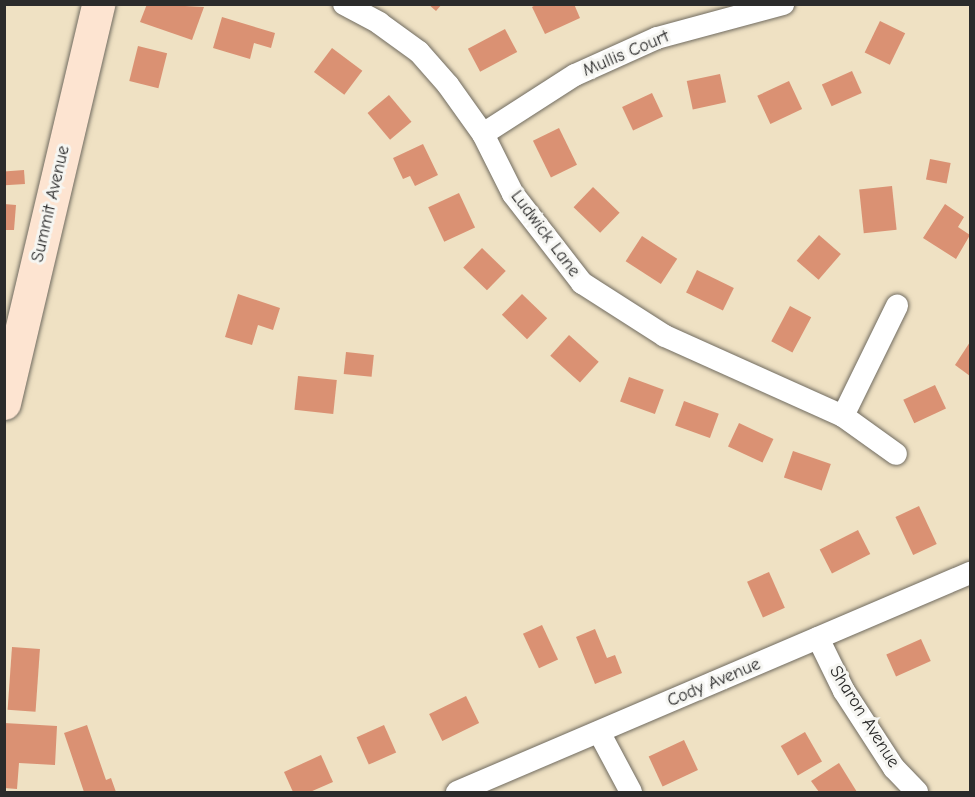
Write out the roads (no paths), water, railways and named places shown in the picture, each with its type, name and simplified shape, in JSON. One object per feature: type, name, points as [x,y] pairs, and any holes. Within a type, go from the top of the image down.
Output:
[{"type":"main road","name":"Summit Avenue","points":[[4,404],[98,4]]},
{"type":"street","name":"Ludwick Lane","points":[[344,4],[379,23],[419,52],[448,85],[483,134],[513,194],[582,283],[665,336],[843,416],[896,454]]},
{"type":"street","name":"Mullis Court","points":[[483,134],[575,75],[657,38],[783,4]]},
{"type":"street","points":[[843,416],[897,306]]},
{"type":"street","name":"Cody Avenue","points":[[457,792],[494,785],[599,732],[970,573]]},
{"type":"street","name":"Sharon Avenue","points":[[818,638],[844,691],[894,768],[917,792]]},
{"type":"street","points":[[599,732],[631,792]]}]
